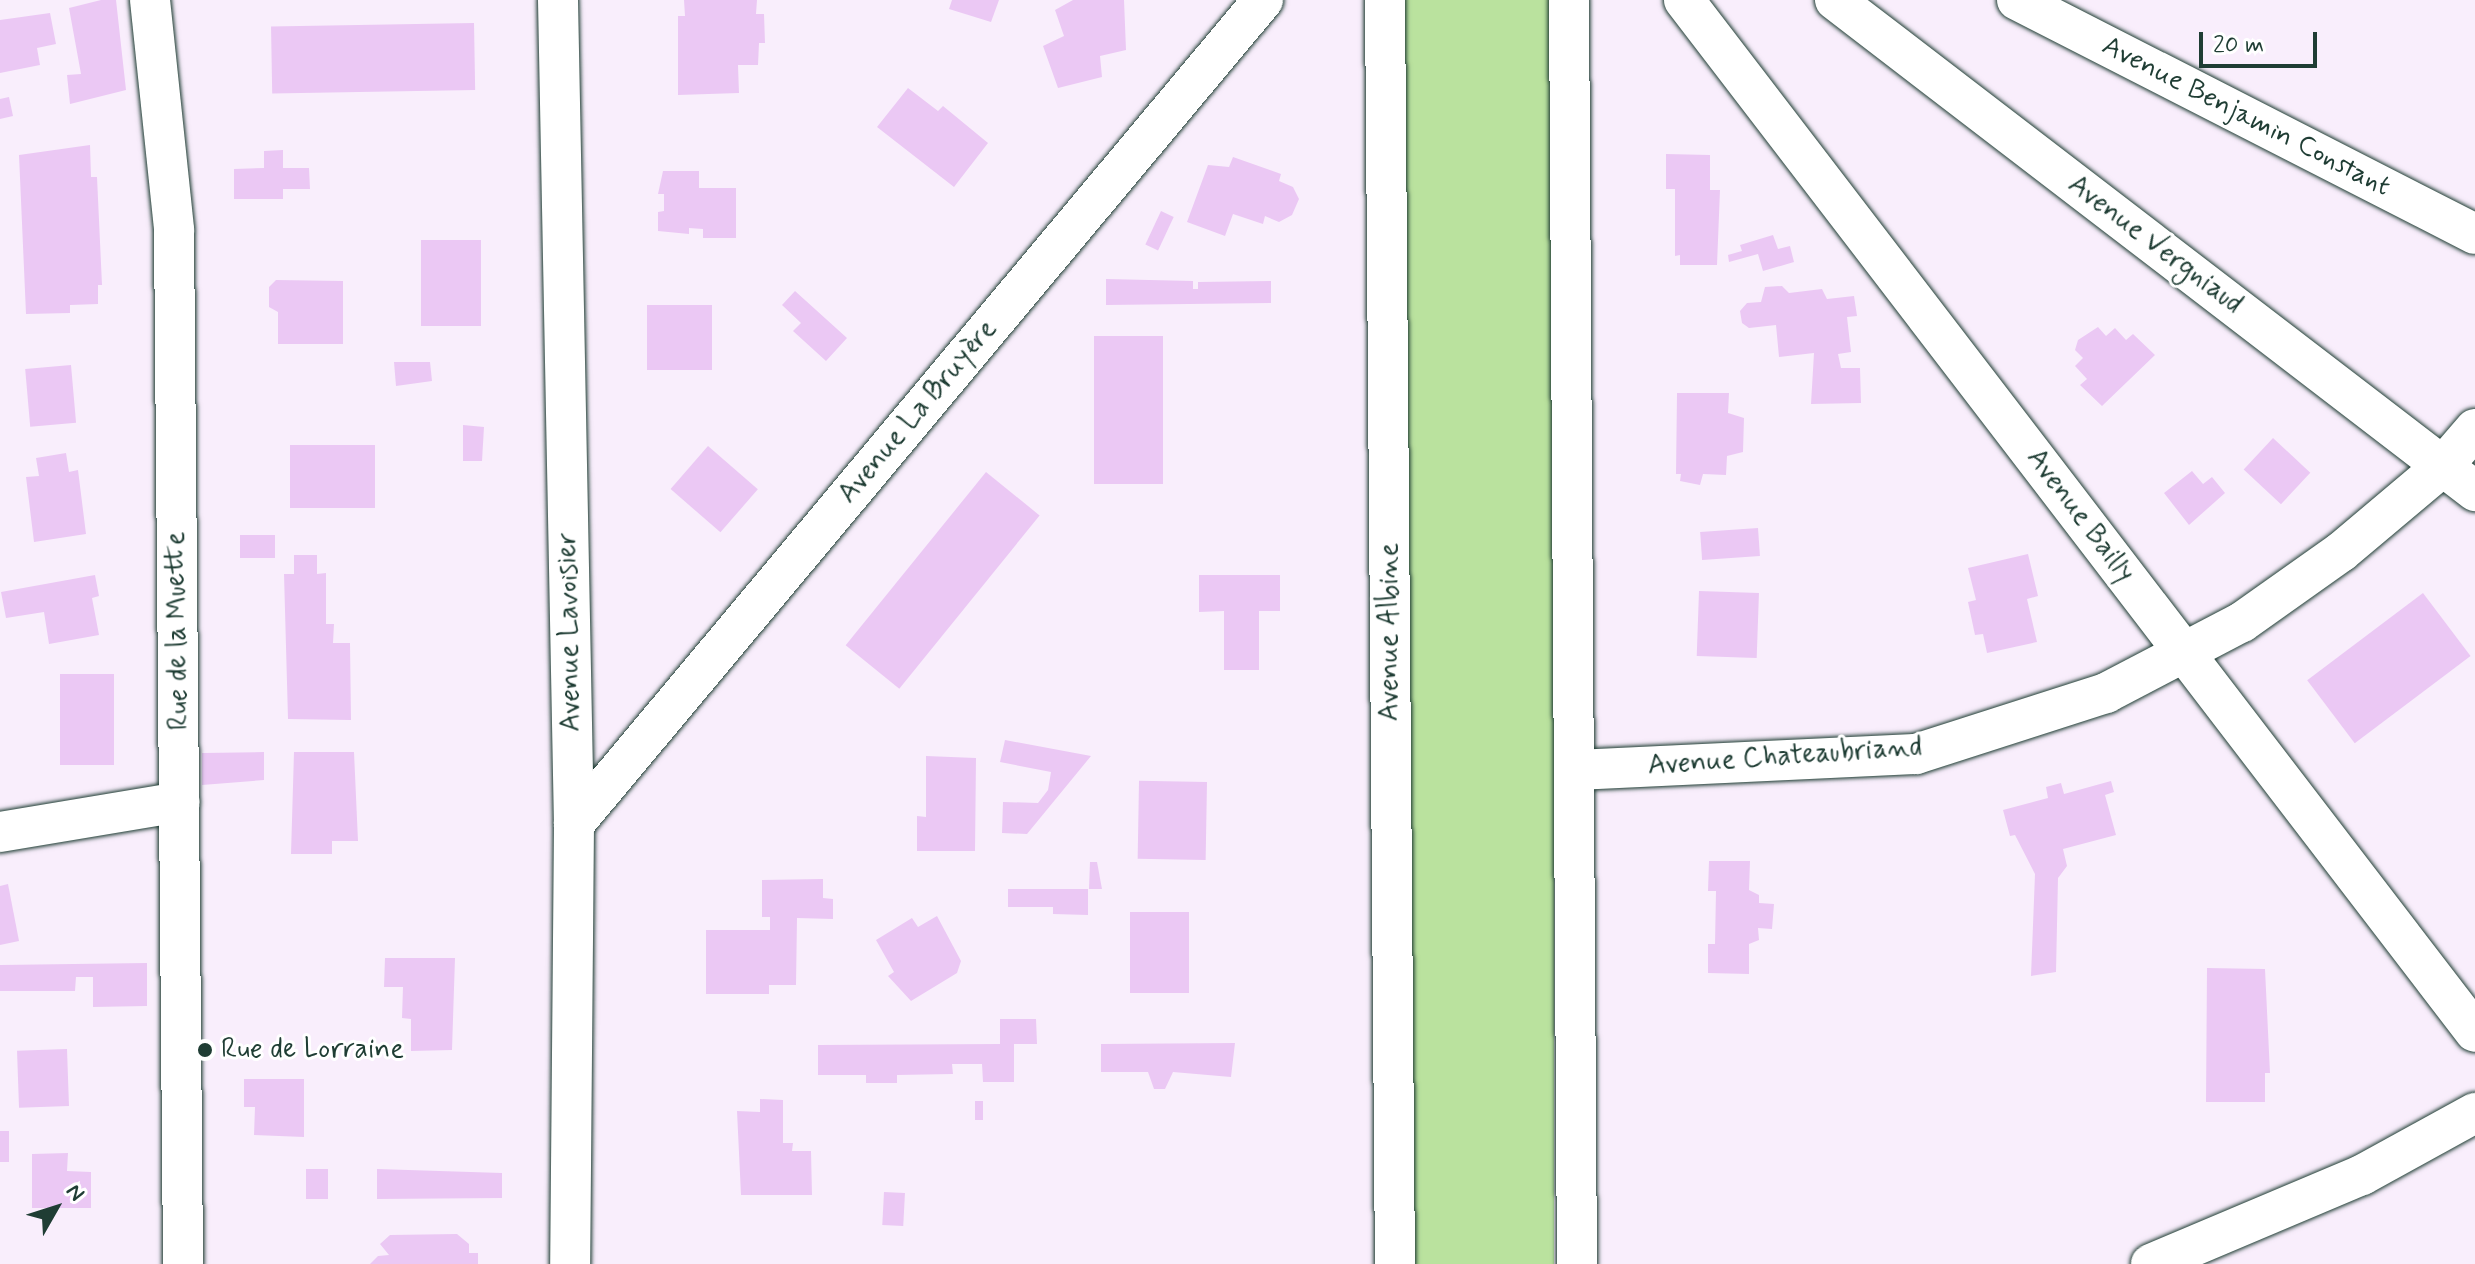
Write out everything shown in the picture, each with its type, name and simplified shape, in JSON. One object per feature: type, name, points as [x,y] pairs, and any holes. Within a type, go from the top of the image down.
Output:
[{"type":"street","name":"Rue de la Muette","points":[[150,0],[174,230],[183,1264]]},
{"type":"street","name":"Avenue Lavoisier","points":[[558,0],[574,824],[570,1264]]},
{"type":"street","name":"Avenue La Bruyère","points":[[574,824],[1263,0]]},
{"type":"street","name":"Avenue Albine","points":[[1385,0],[1395,1264]]},
{"type":"street","points":[[1569,0],[1577,1264]]},
{"type":"street","name":"Avenue Bailly","points":[[1684,0],[2475,1032]]},
{"type":"street","name":"Avenue Vergniaud","points":[[1835,0],[2475,491]]},
{"type":"street","name":"Avenue Benjamin Constant","points":[[2017,0],[2475,234]]},
{"type":"street","name":"Avenue Chateaubriand","points":[[1575,770],[1916,754],[2106,693],[2186,655],[2341,552],[2443,466],[2475,429]]},
{"type":"street","points":[[0,832],[180,802]]},
{"type":"street","points":[[2151,1264],[2362,1175],[2475,1113]]},
{"type":"green space","points":[[1400,0],[1554,0],[1554,1264],[1400,1264]]},
{"type":"building","points":[[101,0],[116,0],[126,90],[70,104],[67,75],[81,74],[69,8]]},
{"type":"building","points":[[684,0],[757,0],[756,14],[764,14],[765,43],[759,43],[758,65],[738,65],[739,93],[678,95],[678,16],[685,16]]},
{"type":"building","points":[[952,0],[999,0],[991,22],[949,9]]},
{"type":"building","points":[[1073,0],[1124,0],[1126,50],[1100,56],[1102,77],[1058,88],[1043,46],[1064,36],[1055,10]]},
{"type":"building","points":[[50,13],[56,44],[37,48],[40,65],[0,73],[0,20]]},
{"type":"building","points":[[474,23],[475,90],[272,94],[271,27]]},
{"type":"building","points":[[908,88],[938,111],[943,106],[988,143],[954,187],[877,127]]},
{"type":"building","points":[[9,97],[13,116],[0,119],[0,99]]},
{"type":"building","points":[[90,145],[91,177],[97,177],[102,285],[98,285],[98,304],[70,305],[70,313],[26,314],[19,155]]},
{"type":"building","points":[[283,150],[283,168],[309,168],[310,189],[283,189],[283,199],[234,199],[234,169],[264,168],[264,151]]},
{"type":"building","points":[[1666,154],[1710,155],[1710,190],[1720,190],[1717,265],[1680,265],[1680,255],[1675,256],[1675,189],[1666,189]]},
{"type":"building","points":[[1233,157],[1281,174],[1279,181],[1293,187],[1299,199],[1292,215],[1279,222],[1265,216],[1263,224],[1233,214],[1225,236],[1187,222],[1208,165],[1229,167]]},
{"type":"building","points":[[663,171],[699,171],[699,188],[736,188],[736,238],[703,238],[703,229],[689,228],[689,234],[658,231],[658,212],[664,211],[664,194],[658,194]]},
{"type":"building","points":[[1161,211],[1174,217],[1158,250],[1145,245]]},
{"type":"building","points":[[1773,235],[1778,249],[1790,246],[1794,262],[1763,271],[1758,254],[1729,262],[1728,255],[1742,251],[1740,245]]},
{"type":"building","points":[[421,240],[481,240],[481,326],[421,326]]},
{"type":"building","points":[[1106,279],[1193,281],[1193,289],[1198,289],[1198,282],[1271,281],[1271,303],[1106,305]]},
{"type":"building","points":[[276,280],[343,281],[343,344],[278,344],[278,312],[269,307],[269,287]]},
{"type":"building","points":[[1782,286],[1789,293],[1822,289],[1827,299],[1854,296],[1857,316],[1847,317],[1851,352],[1838,354],[1841,368],[1860,368],[1861,403],[1811,404],[1814,353],[1779,357],[1776,325],[1749,328],[1742,323],[1740,311],[1747,303],[1761,302],[1765,287]]},
{"type":"building","points":[[795,291],[847,338],[826,361],[793,331],[801,323],[782,305]]},
{"type":"building","points":[[647,305],[712,305],[712,370],[647,370]]},
{"type":"building","points":[[2098,327],[2106,336],[2115,328],[2126,340],[2133,334],[2155,355],[2102,406],[2080,385],[2087,379],[2075,366],[2083,358],[2075,350],[2078,340]]},
{"type":"building","points":[[1094,336],[1163,336],[1163,484],[1094,484]]},
{"type":"building","points":[[394,362],[430,362],[432,381],[396,386]]},
{"type":"building","points":[[71,365],[76,423],[30,427],[25,369]]},
{"type":"building","points":[[1677,393],[1729,393],[1728,413],[1744,418],[1743,452],[1727,456],[1726,475],[1703,474],[1700,485],[1680,481],[1681,474],[1676,474]]},
{"type":"building","points":[[463,425],[484,427],[482,461],[463,461]]},
{"type":"building","points":[[2273,438],[2310,473],[2281,504],[2244,469]]},
{"type":"building","points":[[290,445],[375,445],[375,508],[290,508]]},
{"type":"building","points":[[708,446],[758,489],[720,532],[671,489]]},
{"type":"building","points":[[66,453],[69,472],[78,470],[86,534],[34,542],[26,477],[39,476],[36,458]]},
{"type":"building","points":[[2192,471],[2203,484],[2212,477],[2225,493],[2189,525],[2164,493]]},
{"type":"building","points":[[986,472],[1040,515],[899,689],[846,645]]},
{"type":"building","points":[[1758,528],[1760,556],[1702,560],[1700,532]]},
{"type":"building","points":[[240,535],[275,535],[275,558],[240,558]]},
{"type":"building","points":[[2028,554],[2038,596],[2027,599],[2037,642],[1987,653],[1983,634],[1975,635],[1968,602],[1976,600],[1968,568]]},
{"type":"building","points":[[294,555],[317,555],[317,574],[326,573],[326,624],[334,624],[333,643],[350,643],[351,720],[288,719],[284,574],[294,574]]},
{"type":"building","points":[[95,575],[99,596],[92,598],[99,635],[49,644],[44,612],[6,618],[1,592]]},
{"type":"building","points":[[1199,575],[1280,575],[1280,611],[1259,611],[1259,670],[1224,670],[1224,611],[1199,612]]},
{"type":"building","points":[[1699,591],[1759,593],[1757,658],[1697,656]]},
{"type":"building","points":[[2423,593],[2471,656],[2355,743],[2307,680]]},
{"type":"building","points":[[60,674],[114,674],[114,765],[60,765]]},
{"type":"building","points":[[1005,740],[1091,756],[1027,834],[1002,833],[1003,802],[1038,803],[1048,790],[1051,772],[1000,762]]},
{"type":"building","points":[[264,752],[264,780],[202,785],[202,753]]},
{"type":"building","points":[[294,752],[354,752],[358,841],[332,841],[332,854],[291,854]]},
{"type":"building","points":[[926,756],[976,758],[975,851],[917,851],[917,816],[926,817]]},
{"type":"building","points":[[1139,781],[1207,782],[1206,860],[1138,859]]},
{"type":"building","points":[[2111,781],[2114,792],[2105,795],[2116,835],[2063,849],[2067,866],[2058,878],[2056,972],[2031,976],[2035,874],[2015,835],[2010,836],[2003,810],[2048,798],[2046,787],[2061,783],[2064,794]]},
{"type":"building","points":[[1709,861],[1750,861],[1749,890],[1759,895],[1759,903],[1774,904],[1772,929],[1758,928],[1759,940],[1749,944],[1749,974],[1708,973],[1708,944],[1715,944],[1716,891],[1708,891]]},
{"type":"building","points":[[1090,862],[1097,862],[1102,889],[1089,889]]},
{"type":"building","points":[[823,879],[823,898],[833,899],[833,919],[797,918],[796,985],[769,985],[769,994],[706,994],[706,930],[770,930],[770,917],[762,917],[762,880]]},
{"type":"building","points":[[8,884],[19,941],[0,945],[0,886]]},
{"type":"building","points":[[1008,889],[1088,889],[1088,915],[1053,914],[1053,907],[1008,907]]},
{"type":"building","points":[[1130,912],[1189,912],[1189,993],[1130,993]]},
{"type":"building","points":[[937,916],[961,961],[957,973],[911,1001],[888,976],[894,972],[876,940],[912,918],[918,927]]},
{"type":"building","points":[[385,958],[455,958],[452,1050],[411,1051],[411,1019],[402,1018],[403,987],[384,987]]},
{"type":"building","points":[[147,963],[147,1006],[93,1007],[93,977],[76,977],[75,991],[0,991],[0,965]]},
{"type":"building","points":[[2207,968],[2265,969],[2270,1073],[2265,1073],[2265,1102],[2206,1102]]},
{"type":"building","points":[[1000,1019],[1036,1019],[1037,1044],[1014,1044],[1014,1082],[983,1082],[982,1064],[952,1064],[953,1074],[897,1075],[897,1083],[866,1083],[866,1075],[818,1075],[818,1045],[1000,1044]]},
{"type":"building","points":[[1235,1043],[1231,1077],[1173,1072],[1165,1089],[1154,1089],[1148,1072],[1101,1072],[1101,1044]]},
{"type":"building","points":[[67,1049],[69,1106],[19,1108],[17,1051]]},
{"type":"building","points":[[244,1079],[304,1079],[304,1137],[254,1135],[255,1107],[244,1107]]},
{"type":"building","points":[[760,1099],[783,1100],[783,1143],[793,1143],[792,1151],[811,1151],[812,1195],[741,1195],[737,1111],[760,1112]]},
{"type":"building","points":[[975,1101],[983,1101],[983,1120],[975,1120]]},
{"type":"building","points":[[0,1131],[9,1131],[9,1162],[0,1162]]},
{"type":"building","points":[[68,1153],[67,1171],[91,1172],[91,1208],[32,1208],[32,1154]]},
{"type":"building","points":[[306,1169],[328,1169],[328,1199],[306,1199]]},
{"type":"building","points":[[377,1169],[502,1173],[502,1198],[377,1199]]},
{"type":"building","points":[[884,1192],[905,1193],[903,1226],[882,1225]]},
{"type":"building","points":[[457,1234],[469,1244],[469,1253],[478,1253],[478,1264],[370,1264],[378,1256],[389,1255],[380,1244],[390,1235]]},
{"type":"place","name":"Rue de Lorraine","points":[[205,1050]]}]
